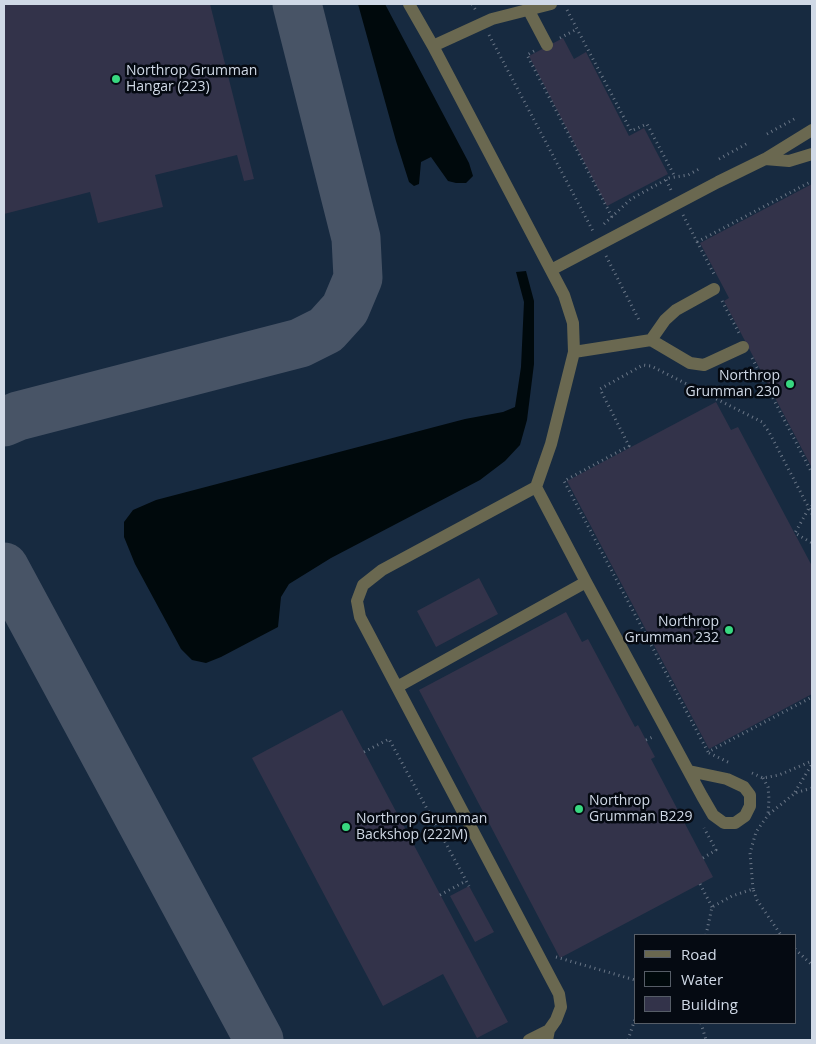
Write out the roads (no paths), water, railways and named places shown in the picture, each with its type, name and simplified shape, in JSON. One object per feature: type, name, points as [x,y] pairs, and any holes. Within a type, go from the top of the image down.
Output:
[{"type":"lane","points":[[409,4],[564,295],[572,323],[574,352],[551,444],[536,487],[382,570],[363,585],[358,601],[360,617],[559,994],[561,1007],[548,1035],[529,1040]]},
{"type":"lane","points":[[433,46],[492,18],[551,4]]},
{"type":"lane","points":[[528,9],[547,45]]},
{"type":"lane","points":[[551,270],[765,159],[812,130]]},
{"type":"lane","points":[[765,159],[789,161],[812,154]]},
{"type":"lane","points":[[651,340],[665,320],[676,310],[714,289]]},
{"type":"lane","points":[[574,352],[651,340],[690,363],[704,365],[743,347]]},
{"type":"lane","points":[[536,487],[586,582],[688,771],[713,815],[724,823],[735,823],[745,816],[750,806],[750,795],[744,787],[727,779],[688,771]]},
{"type":"lane","points":[[397,687],[586,582]]},
{"type":"water","points":[[358,4],[385,4],[469,163],[473,176],[466,183],[448,181],[431,157],[421,162],[419,184],[414,186],[409,182]]},
{"type":"water","points":[[526,271],[534,301],[534,364],[527,420],[520,445],[505,461],[480,480],[331,558],[289,584],[281,597],[278,627],[206,663],[192,660],[181,649],[135,564],[124,537],[124,522],[133,510],[156,500],[465,419],[503,412],[515,407],[521,367],[524,302],[516,272]]},
{"type":"place","name":"Northrop Grumman Hangar (223)","points":[[116,79]]},
{"type":"place","name":"Northrop Grumman 230","points":[[790,384]]},
{"type":"place","name":"Northrop Grumman 232","points":[[729,630]]},
{"type":"place","name":"Northrop Grumman B229","points":[[579,809]]},
{"type":"place","name":"Northrop Grumman Backshop (222M)","points":[[346,827]]}]
